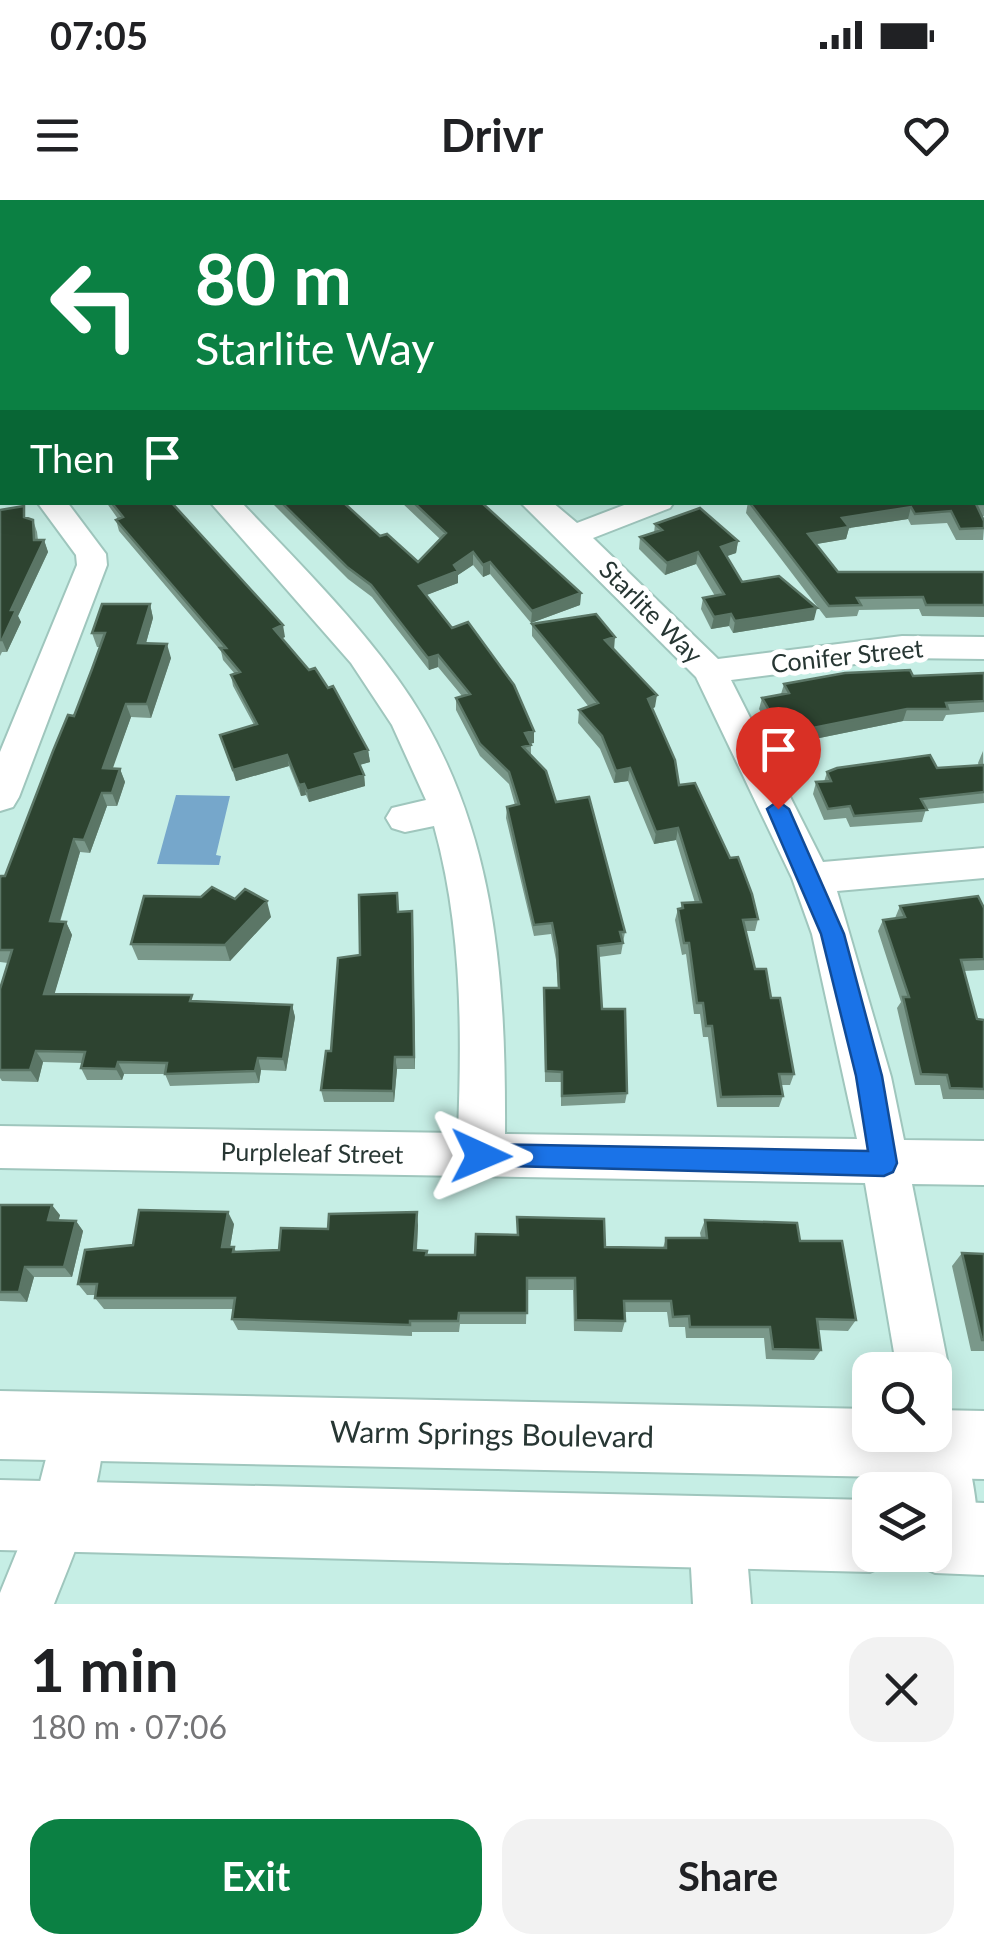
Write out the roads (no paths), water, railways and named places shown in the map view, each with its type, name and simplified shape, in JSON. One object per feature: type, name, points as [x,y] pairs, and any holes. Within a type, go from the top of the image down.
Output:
[{"type":"main road","name":"Warm Springs Boulevard","points":[[0,1425],[852,1439]]},
{"type":"main road","points":[[29,1516],[852,1536]]},
{"type":"street","points":[[0,797],[92,565],[91,554],[53,505]]},
{"type":"street","points":[[227,505],[312,594],[380,680],[428,758],[448,809],[467,882],[480,980],[481,1156]]},
{"type":"street","name":"Starlite Way","points":[[538,505],[710,671],[812,878],[850,996],[920,1352]]},
{"type":"street","points":[[573,535],[652,505]]},
{"type":"street","name":"Conifer Street","points":[[710,671],[902,648],[984,648]]},
{"type":"street","points":[[405,818],[448,809]]},
{"type":"street","points":[[812,878],[984,863]]},
{"type":"street","name":"Purpleleaf Street","points":[[0,1148],[984,1163]]},
{"type":"street","points":[[25,1604],[29,1516],[78,1427]]},
{"type":"street","points":[[952,1441],[958,1538]]},
{"type":"street","points":[[29,1516],[58,1604]]},
{"type":"street","points":[[717,1532],[722,1604]]},
{"type":"water","points":[[176,795],[230,796],[216,855],[221,856],[219,865],[157,864]]}]
